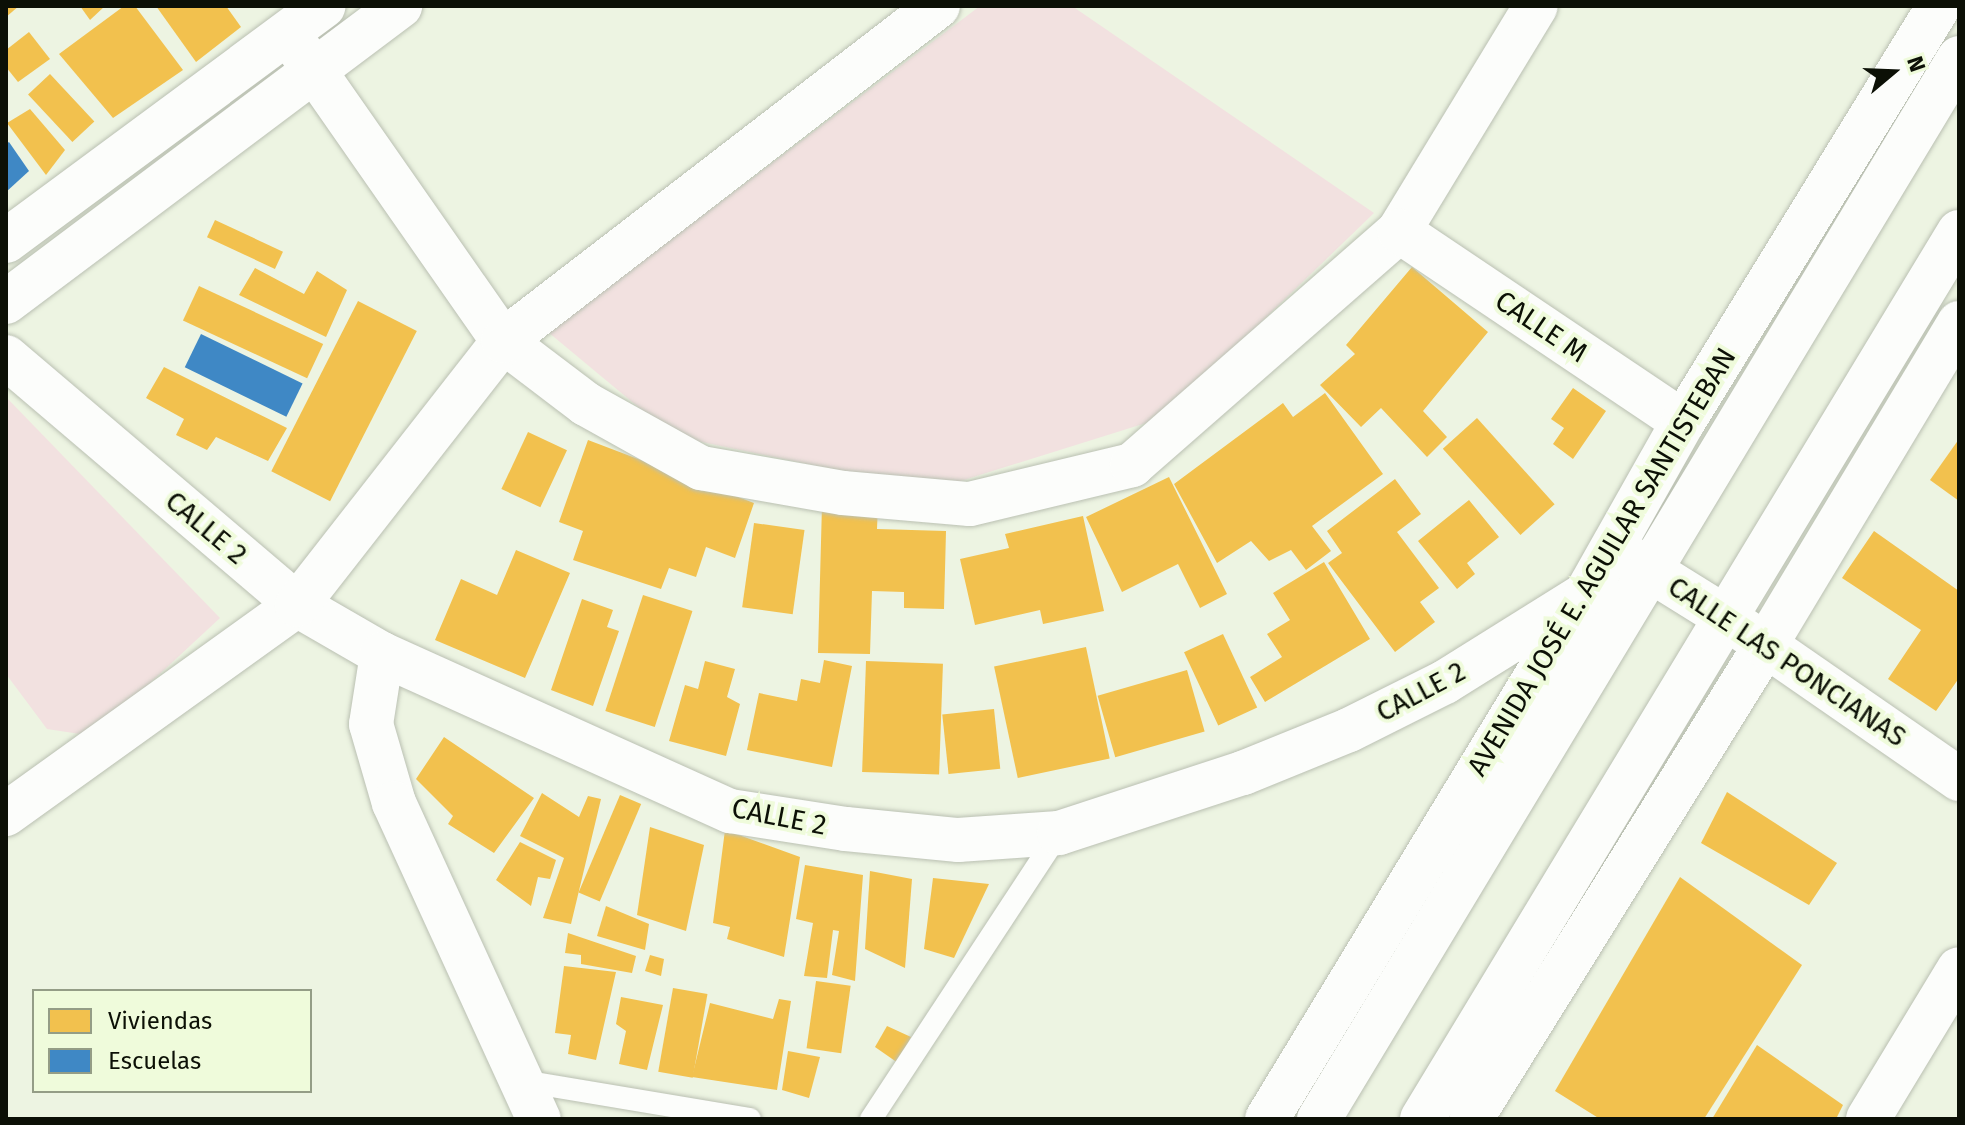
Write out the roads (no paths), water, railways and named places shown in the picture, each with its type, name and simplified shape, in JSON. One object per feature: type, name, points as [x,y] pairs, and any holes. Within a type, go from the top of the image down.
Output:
[{"type":"street","points":[[6,241],[324,6]]},
{"type":"street","points":[[6,302],[400,6]]},
{"type":"street","points":[[6,814],[297,605],[503,341],[938,6]]},
{"type":"street","points":[[288,33],[503,341],[586,404],[701,468],[843,493],[970,504],[1132,465],[1399,231],[1536,6]]},
{"type":"street","name":"AVENIDA JOSÉ E. AGUILAR SANTISTEBAN","points":[[1267,1119],[1586,594],[1630,558],[1683,422],[1939,6]]},
{"type":"street","name":"AVENIDA JOSÉ E. AGUILAR SANTISTEBAN","points":[[1319,1119],[1630,558],[1959,58]]},
{"type":"street","name":"CALLE M","points":[[1399,231],[1683,422]]},
{"type":"street","points":[[1422,1119],[1959,232]]},
{"type":"street","points":[[1471,1119],[1953,349]]},
{"type":"street","name":"CALLE 2","points":[[6,357],[297,605],[382,654],[730,811],[846,829],[958,840],[1059,833],[1243,773],[1349,730],[1445,682],[1586,594]]},
{"type":"street","name":"CALLE LAS PONCIANAS","points":[[1630,558],[1725,617],[1959,779]]},
{"type":"street","points":[[382,654],[371,724],[394,803],[530,1100]]},
{"type":"street","points":[[1868,1119],[1959,969]]},
{"type":"lane","points":[[871,1119],[1059,833]]},
{"type":"lane","points":[[530,1100],[750,1119]]}]
